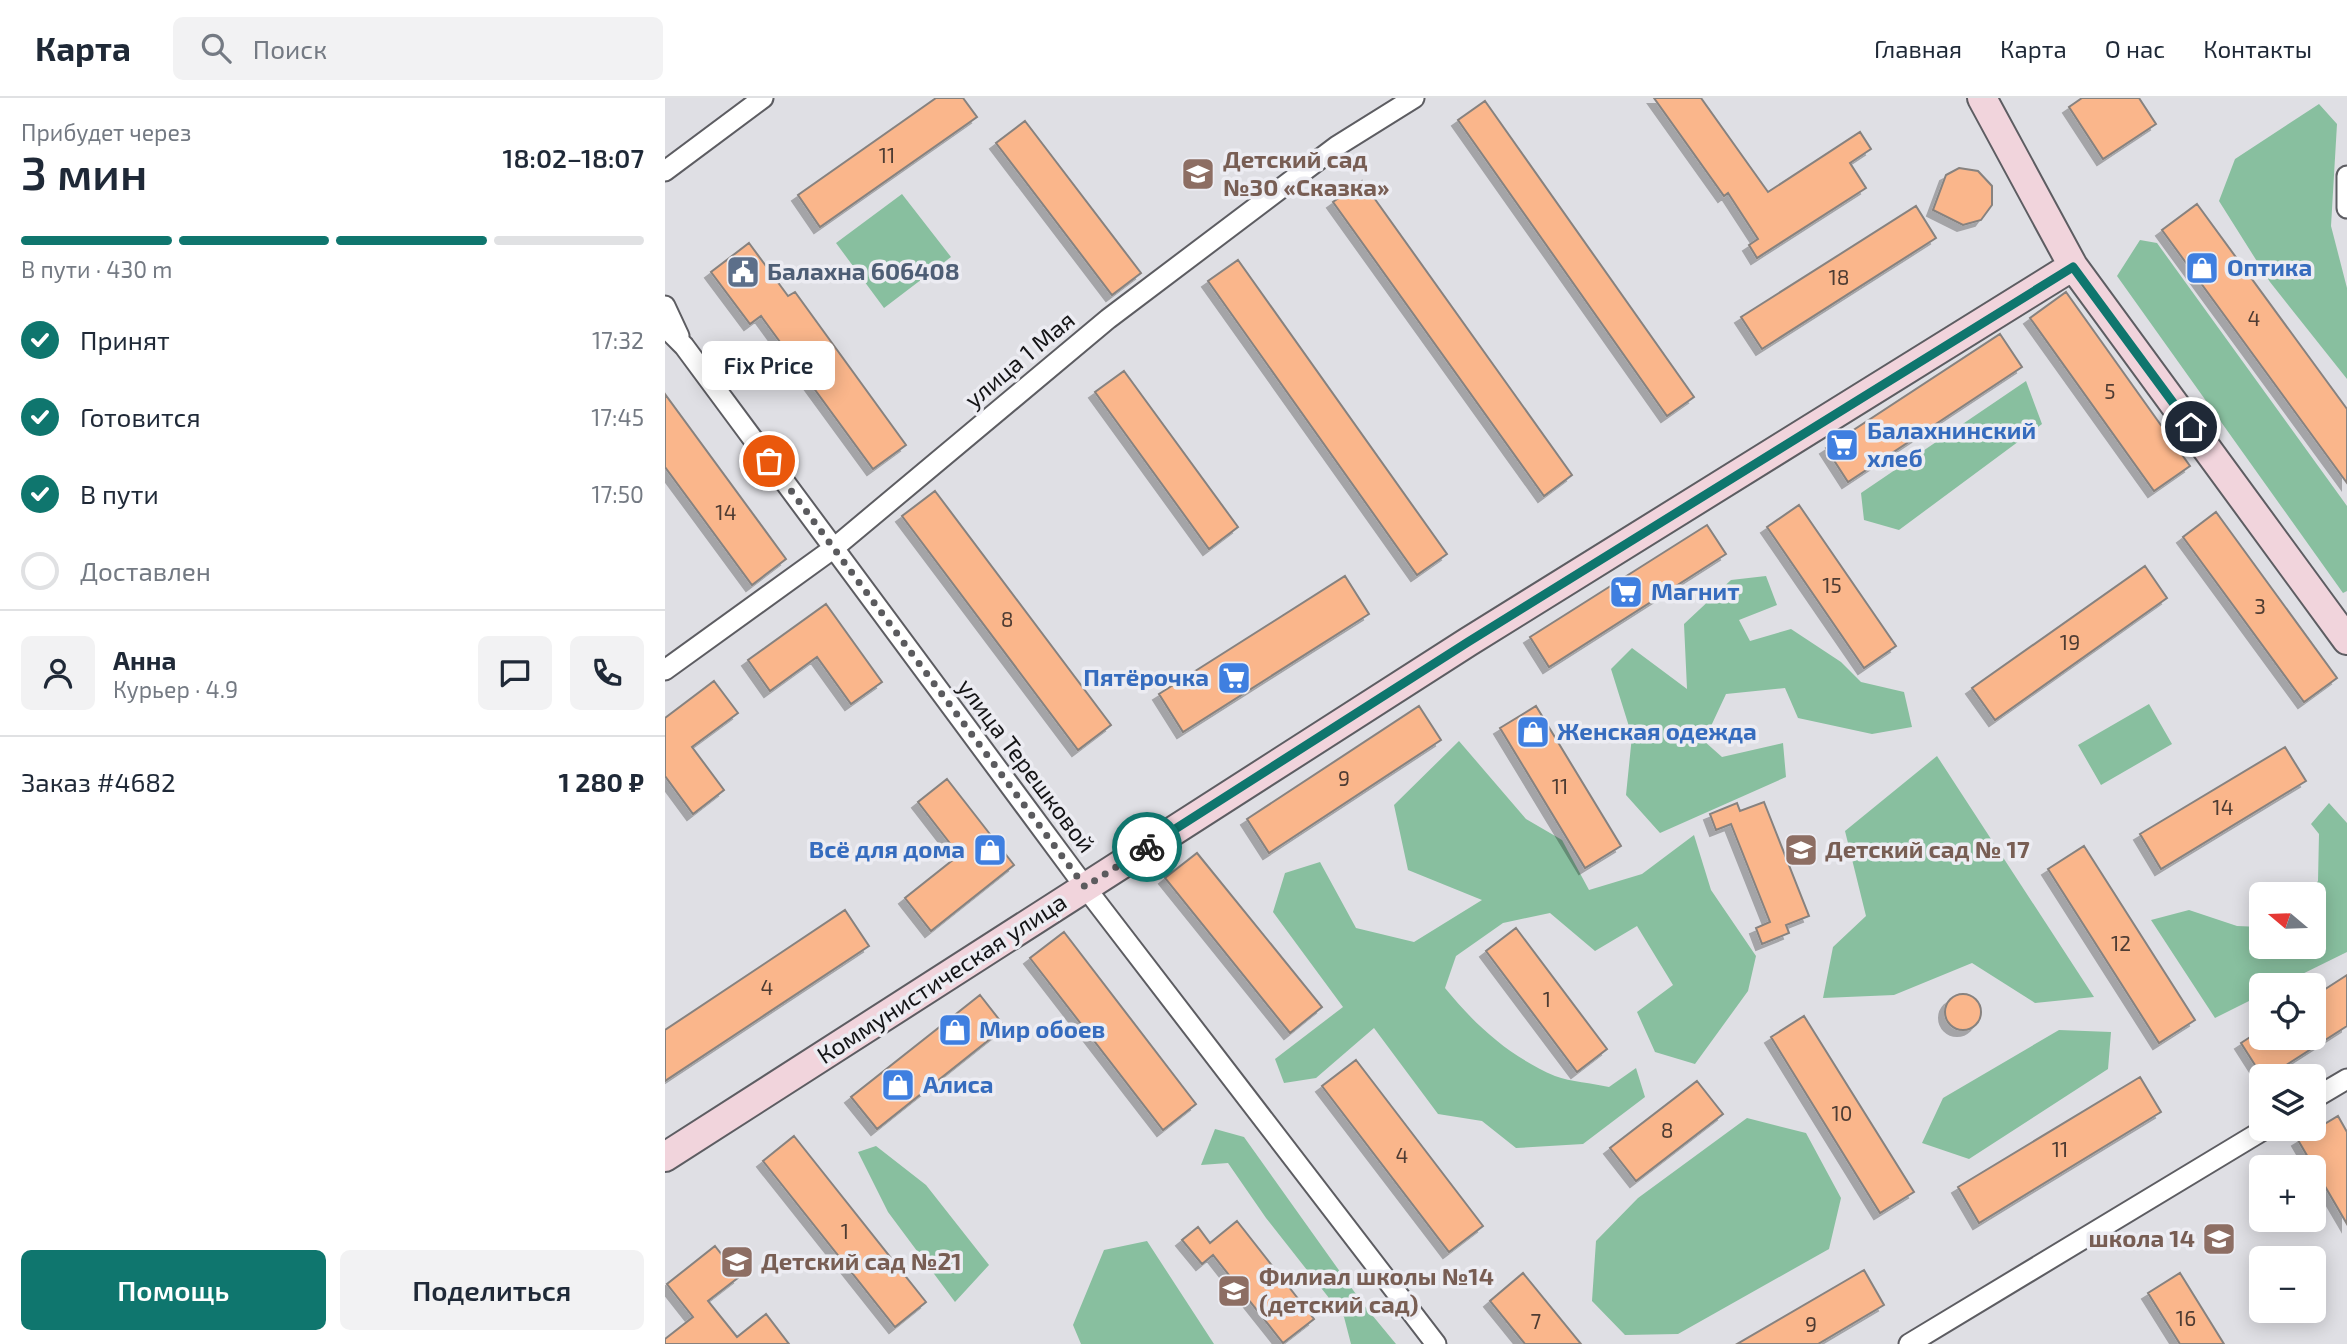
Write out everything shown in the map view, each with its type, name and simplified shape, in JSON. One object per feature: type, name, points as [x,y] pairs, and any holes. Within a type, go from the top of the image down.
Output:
[{"type":"street","points":[[665,171],[763,98]]},
{"type":"street","name":"улица 1 Мая","points":[[665,670],[834,548],[1108,319],[1337,146],[1414,98]]},
{"type":"street","points":[[1982,98],[2073,267],[2347,640]]},
{"type":"street","points":[[2347,176],[2347,208]]},
{"type":"street","name":"Коммунистическая улица","points":[[665,1157],[1456,650],[2073,267]]},
{"type":"street","name":"улица Терешковой","points":[[665,306],[684,346]]},
{"type":"street","name":"улица Терешковой","points":[[665,327],[684,346],[1085,887],[1436,1344]]},
{"type":"street","points":[[2326,1091],[2347,1079]]},
{"type":"street","points":[[1909,1344],[2249,1139]]},
{"type":"green space","points":[[2319,104],[2337,124],[2331,226],[2347,288],[2347,379],[2270,282],[2219,201],[2235,159]]},
{"type":"green space","points":[[902,194],[951,257],[884,308],[836,243]]},
{"type":"green space","points":[[2140,240],[2157,243],[2347,506],[2347,591],[2343,593],[2117,276]]},
{"type":"green space","points":[[2026,381],[2042,424],[1899,530],[1864,520],[1861,493]]},
{"type":"green space","points":[[1766,576],[1777,605],[1739,620],[1750,641],[1791,629],[1841,662],[1861,682],[1904,692],[1912,727],[1872,734],[1798,718],[1785,688],[1726,694],[1704,741],[1722,757],[1783,743],[1786,777],[1660,833],[1626,795],[1632,736],[1611,669],[1632,648],[1687,689],[1684,624],[1731,580]]},
{"type":"green space","points":[[2149,704],[2172,744],[2101,785],[2078,745]]},
{"type":"green space","points":[[1459,741],[1526,819],[1562,840],[1589,890],[1642,874],[1694,835],[1711,890],[1756,956],[1748,991],[1695,1064],[1655,1052],[1637,1012],[1673,985],[1637,926],[1595,951],[1550,913],[1503,923],[1456,956],[1445,988],[1494,1039],[1523,1059],[1561,1078],[1609,1087],[1636,1068],[1645,1097],[1583,1144],[1516,1148],[1482,1121],[1438,1114],[1374,1028],[1316,1078],[1284,1083],[1275,1059],[1343,1007],[1273,912],[1285,873],[1320,862],[1356,928],[1414,942],[1482,900],[1408,870],[1394,805]]},
{"type":"green space","points":[[1937,756],[2094,997],[2035,1003],[1972,963],[1894,995],[1823,998],[1833,947],[1866,916],[1845,831]]},
{"type":"green space","points":[[2329,803],[2347,823],[2347,952],[2304,973],[2249,973],[2249,1001],[2215,1018],[2151,920],[2189,910],[2237,926],[2249,926],[2249,959],[2326,959],[2326,882],[2317,882],[2319,834],[2311,824]]},
{"type":"green space","points":[[2059,1030],[2111,1032],[2108,1069],[1969,1159],[1922,1143],[1943,1098]]},
{"type":"green space","points":[[1747,1118],[1806,1133],[1841,1198],[1829,1249],[1678,1334],[1625,1335],[1592,1301],[1596,1241],[1638,1198]]},
{"type":"green space","points":[[1215,1129],[1244,1137],[1363,1304],[1396,1344],[1351,1344],[1344,1317],[1266,1218],[1228,1163],[1201,1165]]},
{"type":"green space","points":[[876,1146],[926,1185],[989,1265],[955,1302],[888,1212],[858,1152]]},
{"type":"green space","points":[[1147,1241],[1214,1344],[1081,1344],[1073,1325],[1104,1250]]},
{"type":"building","points":[[936,98],[963,98],[977,117],[820,227],[798,195]]},
{"type":"building","points":[[1654,98],[1701,98],[1768,192],[1860,132],[1871,149],[1850,163],[1866,188],[1757,258],[1749,245],[1758,239],[1728,193],[1724,196]]},
{"type":"building","points":[[2082,98],[2139,98],[2156,124],[2103,159],[2069,107]]},
{"type":"building","points":[[1485,101],[1694,397],[1667,416],[1458,120]]},
{"type":"building","points":[[1025,121],[1141,273],[1112,295],[996,143]]},
{"type":"building","points":[[1959,168],[1978,171],[1992,186],[1992,205],[1981,220],[1963,225],[1933,210],[1946,175]]},
{"type":"building","points":[[1362,181],[1572,475],[1544,496],[1333,202]]},
{"type":"building","points":[[2197,204],[2347,409],[2347,483],[2162,230]]},
{"type":"building","points":[[1916,206],[1936,238],[1762,349],[1741,317]]},
{"type":"building","points":[[749,243],[788,296],[795,292],[906,445],[873,469],[761,316],[750,324],[711,272]]},
{"type":"building","points":[[1238,260],[1447,554],[1417,575],[1208,281]]},
{"type":"building","points":[[2066,292],[2190,466],[2154,491],[2030,318]]},
{"type":"building","points":[[2000,334],[2022,367],[1848,482],[1826,448]]},
{"type":"building","points":[[1124,371],[1238,527],[1209,549],[1095,392]]},
{"type":"building","points":[[665,394],[786,559],[752,585],[665,467]]},
{"type":"building","points":[[935,491],[1111,725],[1078,750],[902,516]]},
{"type":"building","points":[[1799,505],[1896,646],[1864,668],[1767,527]]},
{"type":"building","points":[[2216,512],[2337,678],[2304,702],[2183,537]]},
{"type":"building","points":[[1707,525],[1726,554],[1549,667],[1530,637]]},
{"type":"building","points":[[2145,566],[2167,598],[1995,720],[1972,688]]},
{"type":"building","points":[[1345,576],[1369,614],[1183,732],[1159,694]]},
{"type":"building","points":[[826,604],[882,682],[851,704],[817,657],[770,691],[748,660]]},
{"type":"building","points":[[714,681],[738,713],[692,747],[724,790],[693,814],[665,776],[665,718]]},
{"type":"building","points":[[1419,706],[1441,740],[1269,853],[1247,819]]},
{"type":"building","points":[[1536,706],[1621,846],[1585,868],[1500,728]]},
{"type":"building","points":[[2285,747],[2306,781],[2161,869],[2140,834]]},
{"type":"building","points":[[947,779],[1014,865],[931,931],[905,898],[959,855],[918,802]]},
{"type":"building","points":[[1764,802],[1809,916],[1786,925],[1789,933],[1762,944],[1756,928],[1770,922],[1731,824],[1716,830],[1710,814],[1737,803],[1740,811]]},
{"type":"building","points":[[2084,846],[2195,1020],[2159,1043],[2048,869]]},
{"type":"building","points":[[1197,853],[1322,1007],[1290,1033],[1165,878]]},
{"type":"building","points":[[845,910],[869,946],[665,1081],[665,1030]]},
{"type":"building","points":[[1516,928],[1607,1049],[1577,1072],[1486,951]]},
{"type":"building","points":[[1064,932],[1196,1104],[1163,1130],[1030,958]]},
{"type":"building","points":[[2347,975],[2347,1026],[2326,1039],[2326,989]]},
{"type":"building","points":[[1963,994],[1976,999],[1981,1012],[1976,1025],[1963,1030],[1950,1025],[1945,1012],[1950,999]]},
{"type":"building","points":[[980,995],[1005,1027],[877,1129],[851,1097]]},
{"type":"building","points":[[1804,1016],[1914,1192],[1880,1213],[1771,1037]]},
{"type":"building","points":[[2249,1038],[2249,1050],[2310,1050],[2288,1064],[2254,1064],[2241,1043]]},
{"type":"building","points":[[1356,1060],[1483,1226],[1449,1252],[1322,1086]]},
{"type":"building","points":[[2140,1077],[2161,1112],[1979,1223],[1958,1187]]},
{"type":"building","points":[[1697,1081],[1723,1114],[1636,1181],[1610,1148]]},
{"type":"building","points":[[2338,1116],[2347,1132],[2347,1224],[2326,1188],[2326,1155],[2307,1155],[2299,1141],[2326,1141],[2326,1123]]},
{"type":"building","points":[[794,1136],[926,1302],[895,1327],[763,1161]]},
{"type":"building","points":[[1237,1221],[1314,1319],[1283,1343],[1213,1255],[1202,1264],[1182,1240],[1198,1227],[1210,1243]]},
{"type":"building","points":[[715,1246],[739,1277],[708,1301],[737,1337],[766,1314],[789,1344],[665,1344],[665,1339],[693,1317],[667,1284]]},
{"type":"building","points":[[1864,1270],[1884,1305],[1818,1344],[1737,1344]]},
{"type":"building","points":[[1523,1273],[1581,1344],[1525,1344],[1490,1301]]},
{"type":"building","points":[[2180,1273],[2224,1344],[2180,1344],[2148,1293]]},
{"type":"way so far","points":[[769,461],[1085,887],[1147,847]]},
{"type":"place","name":"Детский сад №30 «Сказка»","points":[[1198,174]]},
{"type":"place","name":"Оптика","points":[[2202,268]]},
{"type":"place","name":"Балахна 606408","points":[[743,272]]},
{"type":"place","name":"Балахнинский хлеб","points":[[1842,445]]},
{"type":"place","name":"Fix Price","points":[[769,461]]},
{"type":"place","name":"Магнит","points":[[1626,592]]},
{"type":"place","name":"Пятёрочка","points":[[1234,678]]},
{"type":"place","name":"Женская одежда","points":[[1533,732]]},
{"type":"place","name":"Всё для дома","points":[[990,850]]},
{"type":"place","name":"Детский сад № 17","points":[[1801,850]]},
{"type":"place","name":"Мир обоев","points":[[955,1030]]},
{"type":"place","name":"Алиса","points":[[898,1085]]},
{"type":"place","name":"школа 14","points":[[2219,1239]]},
{"type":"place","name":"Детский сад №21","points":[[737,1262]]},
{"type":"place","name":"Филиал школы №14 (детский сад)","points":[[1234,1291]]},
{"type":"route","points":[[1147,847],[1468,642],[2073,267],[2191,427]]}]
